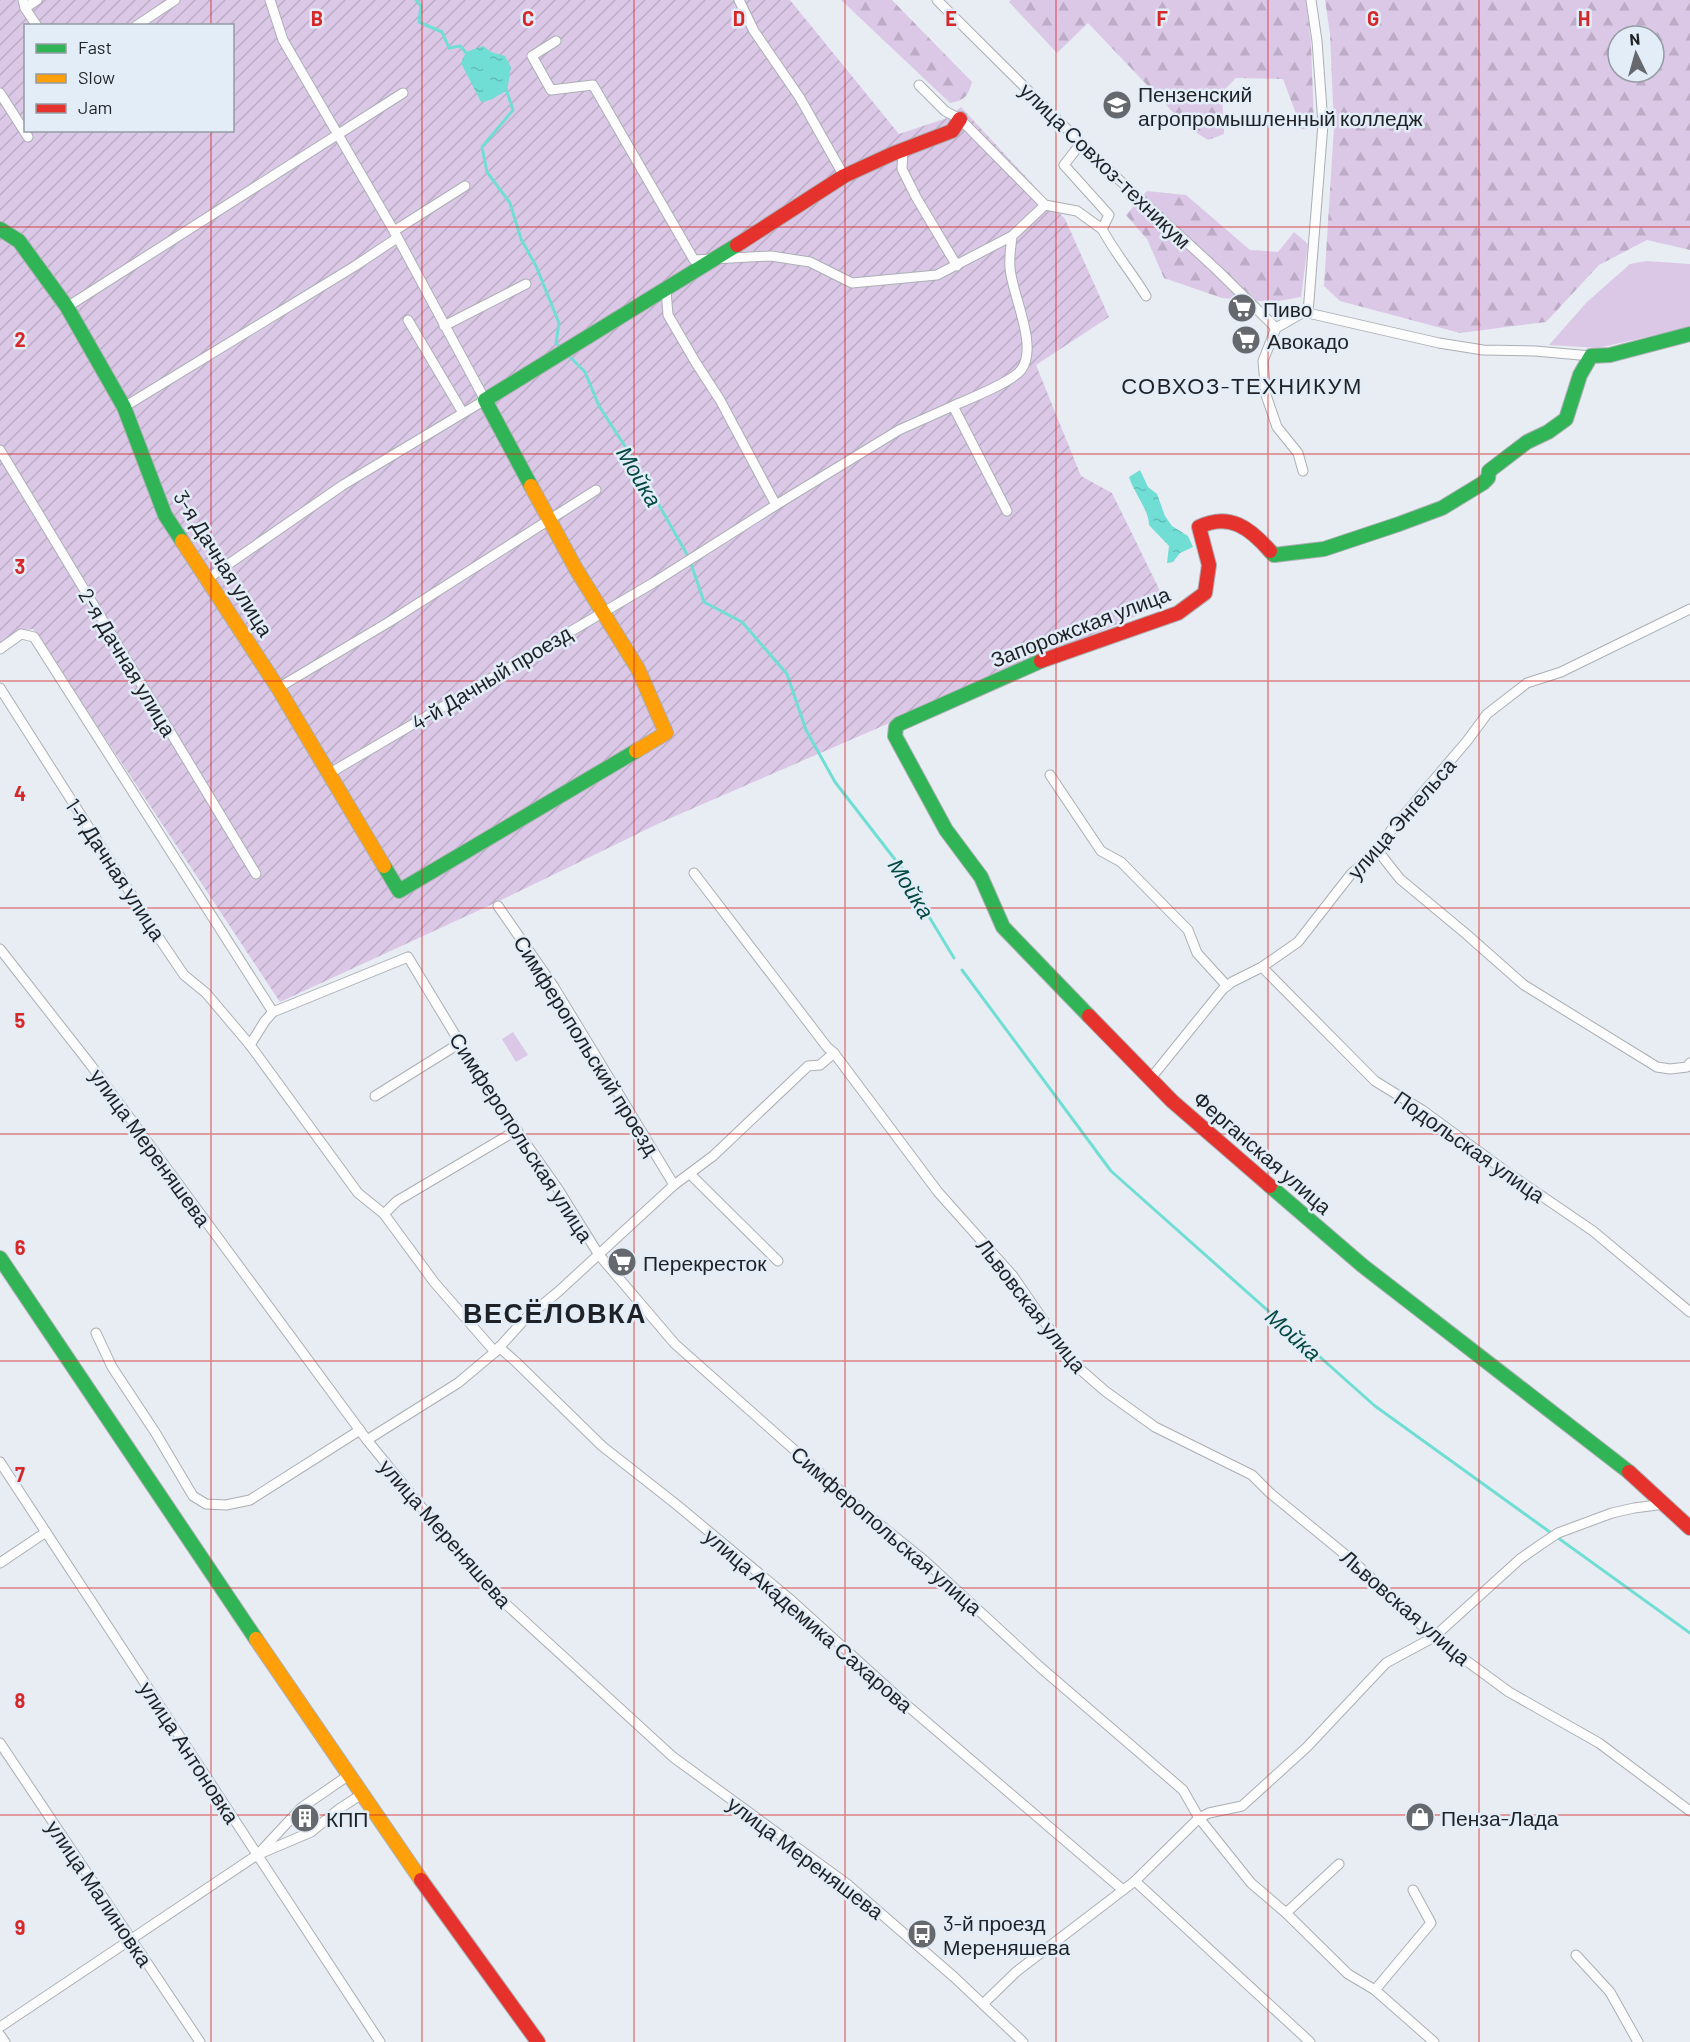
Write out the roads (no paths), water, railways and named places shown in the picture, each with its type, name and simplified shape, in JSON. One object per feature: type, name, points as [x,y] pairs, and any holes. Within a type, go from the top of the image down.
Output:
[{"type":"street","points":[[36,24],[24,4],[37,0]]},
{"type":"street","points":[[139,24],[175,0]]},
{"type":"street","points":[[270,0],[283,40],[395,234],[549,520],[602,611]]},
{"type":"street","points":[[740,0],[754,31],[800,98],[844,176]]},
{"type":"street","name":"улица Совхоз-техникум","points":[[937,0],[1081,143],[1276,328]]},
{"type":"street","points":[[1308,313],[1323,124],[1317,41],[1311,0]]},
{"type":"street","points":[[556,41],[532,56],[551,90],[593,85],[694,260],[771,256],[810,262],[852,283],[937,275],[1012,236],[1045,205]]},
{"type":"street","points":[[919,84],[945,111],[960,119],[1045,205],[1077,211],[1102,229],[1113,250],[1146,296]]},
{"type":"street","points":[[0,93],[24,131]]},
{"type":"street","points":[[67,307],[403,93]]},
{"type":"street","points":[[207,579],[343,485],[666,290],[844,176],[952,131],[960,119]]},
{"type":"street","points":[[25,132],[28,137]]},
{"type":"street","points":[[1081,143],[1064,165],[1109,215],[1102,229]]},
{"type":"street","points":[[903,150],[902,170],[957,266]]},
{"type":"street","points":[[124,406],[355,266],[395,234],[465,186]]},
{"type":"street","name":"3-я Дачная улица","points":[[0,229],[19,241],[67,307],[124,406],[165,515],[278,688],[399,891],[666,733],[638,669],[602,611]]},
{"type":"street","name":"4-й Дачный проезд","points":[[330,773],[653,583],[899,430],[1020,372],[1028,360],[1029,346],[1014,295],[1010,267],[1012,236]]},
{"type":"street","points":[[444,326],[526,284]]},
{"type":"street","points":[[666,290],[668,315],[720,400],[776,505]]},
{"type":"street","points":[[1303,471],[1298,453],[1277,427],[1266,395],[1263,361],[1276,328],[1302,314],[1308,313],[1439,343],[1483,350],[1535,351],[1591,356],[1610,355],[1690,334]]},
{"type":"street","points":[[408,320],[463,413]]},
{"type":"street","name":"Запорожская улица","points":[[894,731],[899,724],[1056,654],[1178,613],[1205,593],[1209,565],[1199,527],[1208,521],[1223,520],[1242,525],[1259,538],[1274,555],[1324,549],[1442,508],[1483,483],[1488,478],[1489,471],[1513,452],[1566,419],[1580,375],[1591,356]]},
{"type":"street","points":[[953,406],[1007,512]]},
{"type":"street","name":"2-я Дачная улица","points":[[0,450],[256,874]]},
{"type":"street","points":[[278,688],[389,622],[596,490]]},
{"type":"street","name":"улица Энгельса","points":[[1151,1078],[1227,986],[1262,967],[1298,942],[1351,874],[1378,851],[1392,829],[1487,714],[1527,683],[1561,672],[1690,609]]},
{"type":"street","points":[[0,649],[21,634],[34,637],[273,1012],[248,1043]]},
{"type":"street","name":"1-я Дачная улица","points":[[0,688],[184,975],[206,993],[248,1043]]},
{"type":"street","name":"Ферганская улица","points":[[894,731],[946,830],[981,877],[1003,927],[1173,1101],[1363,1266],[1637,1478],[1690,1528]]},
{"type":"street","points":[[1050,775],[1101,851],[1121,862],[1188,930],[1197,953],[1227,986]]},
{"type":"street","points":[[1378,851],[1400,879],[1466,933],[1524,985],[1657,1067],[1670,1069],[1688,1065],[1690,1078]]},
{"type":"street","name":"Львовская улица","points":[[694,873],[826,1047],[834,1053],[938,1192],[1012,1276],[1073,1363],[1105,1391],[1155,1427],[1252,1475],[1270,1493],[1353,1562],[1434,1637],[1509,1692],[1599,1743],[1690,1811]]},
{"type":"street","name":"Симферопольский проезд","points":[[498,906],[554,987],[674,1185]]},
{"type":"street","name":"улица Мереняшева","points":[[0,949],[90,1064],[367,1440],[484,1584],[673,1757],[847,1884],[1023,2042]]},
{"type":"street","name":"Симферопольская улица","points":[[273,1012],[408,957],[491,1094],[558,1189],[599,1255],[675,1344],[862,1510],[925,1561],[1040,1667],[1183,1790],[1199,1818],[1251,1883],[1286,1913],[1348,1974],[1375,1990],[1434,2042]]},
{"type":"street","name":"Подольская улица","points":[[1262,967],[1375,1081],[1422,1110],[1593,1231],[1690,1312]]},
{"type":"street","name":"улица Академика Сахарова","points":[[248,1043],[358,1192],[384,1214],[434,1282],[497,1349],[516,1362],[602,1446],[677,1504],[785,1596],[909,1707],[1123,1890]]},
{"type":"street","points":[[375,1096],[460,1043]]},
{"type":"street","points":[[367,1440],[458,1383],[497,1349],[525,1319],[599,1255],[674,1185],[713,1156],[808,1066],[820,1065],[834,1053]]},
{"type":"street","points":[[384,1214],[397,1201],[517,1130]]},
{"type":"street","points":[[690,1174],[778,1261]]},
{"type":"street","points":[[0,1258],[362,1794],[538,2042]]},
{"type":"street","points":[[96,1333],[112,1367],[155,1432],[193,1496],[206,1504],[226,1505],[250,1500],[360,1430]]},
{"type":"street","name":"улица Антоновка","points":[[0,1462],[380,2042]]},
{"type":"street","points":[[983,2004],[1016,1972],[1135,1881],[1199,1818],[1242,1806],[1307,1747],[1386,1663],[1434,1637],[1520,1559],[1558,1533],[1612,1513],[1665,1504]]},
{"type":"street","points":[[0,1563],[46,1532]]},
{"type":"street","name":"улица Малиновка","points":[[0,1743],[200,2042]]},
{"type":"street","points":[[257,1855],[300,1808],[349,1775]]},
{"type":"street","points":[[0,2027],[257,1855],[311,1832],[362,1794]]},
{"type":"street","points":[[1286,1913],[1339,1864]]},
{"type":"street","points":[[1135,1881],[1310,2042]]},
{"type":"street","points":[[1375,1990],[1431,1923],[1413,1890]]},
{"type":"street","points":[[1576,1956],[1610,1992],[1638,2042]]},
{"type":"street","points":[[0,2035],[5,2042]]},
{"type":"water","points":[[483,46],[491,52],[505,56],[511,67],[507,91],[481,102],[461,63],[466,52]]},
{"type":"water","points":[[1140,470],[1148,487],[1157,494],[1165,516],[1172,526],[1188,536],[1193,547],[1180,553],[1173,562],[1167,563],[1169,546],[1149,525],[1147,513],[1129,477]]},
{"type":"waterway","name":"Мойка","points":[[416,0],[421,6],[419,22],[442,32],[449,48],[460,46],[468,55]]},
{"type":"waterway","name":"Мойка","points":[[506,89],[513,110],[482,147],[487,172],[510,203],[521,239],[536,266],[559,323],[556,343],[562,349]]},
{"type":"waterway","name":"Мойка","points":[[567,354],[585,372],[599,406],[630,454],[689,558],[704,602],[742,622],[787,674],[806,730],[835,782],[907,875],[954,958]]},
{"type":"waterway","name":"Мойка","points":[[962,970],[1111,1171],[1375,1406],[1690,1633]]},
{"type":"place","name":"Пензенский агропромышленный колледж","points":[[1117,105]]},
{"type":"place","name":"Пиво","points":[[1242,308]]},
{"type":"place","name":"Авокадо","points":[[1246,340]]},
{"type":"place","name":"Перекресток","points":[[622,1262]]},
{"type":"place","name":"Пенза-Лада","points":[[1420,1817]]},
{"type":"place","name":"КПП","points":[[305,1818]]},
{"type":"place","name":"3-й проезд Мереняшева","points":[[922,1934]]},
{"type":"district","name":"СОВХОЗ-ТЕХНИКУМ","points":[[1242,385]]},
{"type":"district","name":"ВЕСЁЛОВКА","points":[[555,1312]]}]
